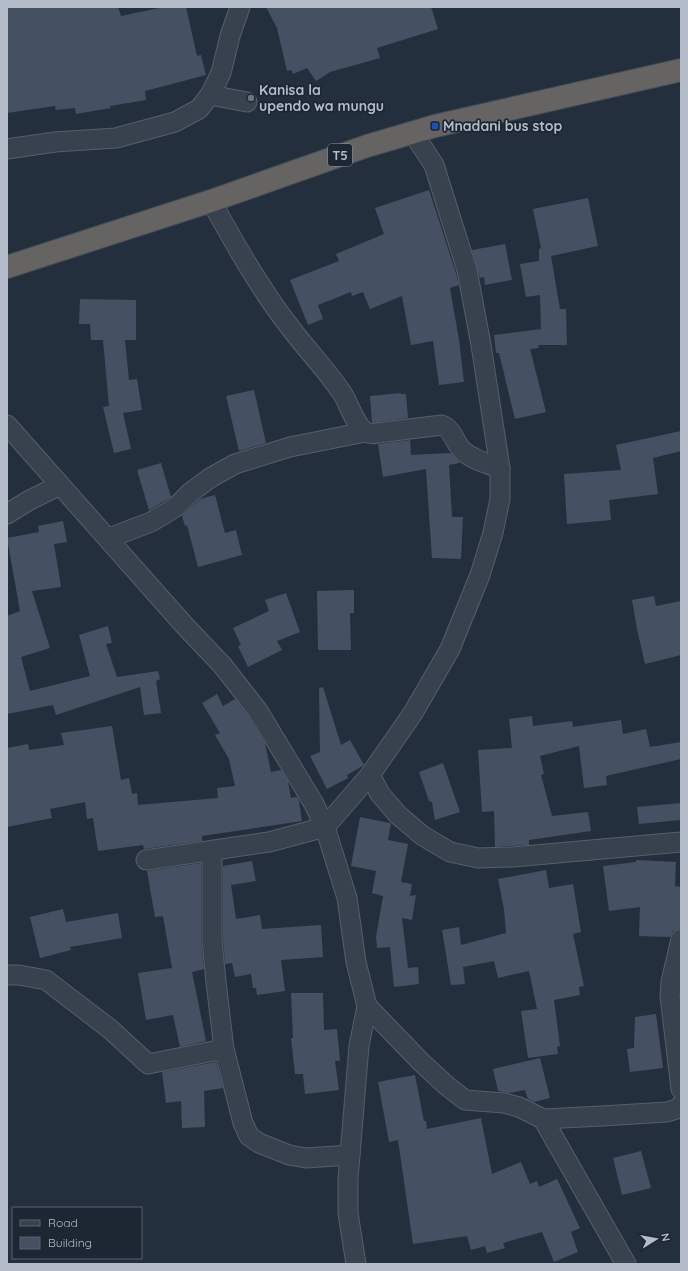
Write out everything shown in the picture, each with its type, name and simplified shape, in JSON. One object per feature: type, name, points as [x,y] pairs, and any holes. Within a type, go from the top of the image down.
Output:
[{"type":"highway","name":"T5","points":[[7,267],[211,201],[337,156],[443,124],[681,70]]},
{"type":"street","points":[[7,149],[55,142],[116,138],[175,122],[199,110],[210,95],[221,73],[230,36],[240,7]]},
{"type":"street","points":[[210,95],[247,102]]},
{"type":"street","points":[[146,860],[269,842],[325,827],[370,775],[413,713],[450,649],[480,575],[493,533],[500,499],[500,468],[481,345],[467,270],[434,165],[413,133]]},
{"type":"street","points":[[211,201],[258,283],[289,326],[331,378],[365,432]]},
{"type":"street","points":[[7,425],[185,626],[223,666],[258,711],[314,804],[325,827],[347,898],[356,962],[367,1006],[359,1046],[350,1154],[348,1213],[356,1264]]},
{"type":"street","points":[[108,538],[151,522],[177,506],[191,492],[210,478],[235,464],[290,447],[365,432],[378,434],[442,425],[449,430],[463,451],[475,459],[500,468]]},
{"type":"street","points":[[7,514],[28,501],[60,485]]},
{"type":"street","points":[[370,775],[380,794],[398,815],[423,836],[450,852],[478,858],[513,857],[681,842]]},
{"type":"street","points":[[212,851],[212,940],[224,1049],[242,1123],[249,1136],[259,1143],[289,1155],[306,1158],[350,1154]]},
{"type":"street","points":[[681,939],[671,982],[670,996],[681,1089]]},
{"type":"street","points":[[7,975],[20,975],[46,980],[110,1029],[148,1064],[224,1049]]},
{"type":"street","points":[[367,1006],[421,1062],[465,1100],[504,1103],[519,1107],[543,1118],[667,1112],[680,1108],[681,1105]]},
{"type":"street","points":[[543,1118],[626,1264]]},
{"type":"building","points":[[7,7],[118,7],[121,16],[164,7],[186,7],[197,56],[201,55],[206,75],[145,91],[146,100],[110,106],[111,108],[76,114],[75,108],[56,110],[55,106],[7,113]]},
{"type":"building","points":[[266,7],[431,7],[438,29],[377,48],[380,58],[330,72],[316,81],[307,68],[293,74],[291,70],[287,71],[277,28]]},
{"type":"building","points":[[429,190],[459,285],[450,288],[459,340],[464,382],[439,385],[433,341],[411,345],[402,296],[370,309],[363,292],[352,296],[351,292],[318,305],[323,319],[308,325],[290,280],[339,261],[336,254],[384,234],[375,208]]},
{"type":"building","points":[[588,198],[598,246],[551,256],[560,309],[566,309],[567,345],[538,345],[539,348],[530,349],[546,412],[515,419],[499,353],[496,353],[494,335],[541,329],[540,295],[526,297],[520,264],[539,261],[539,249],[541,248],[533,209]]},
{"type":"building","points":[[505,244],[512,280],[485,285],[484,277],[480,278],[472,250]]},
{"type":"building","points":[[80,299],[136,300],[136,340],[125,340],[129,380],[137,379],[142,410],[123,413],[131,449],[114,453],[103,407],[109,406],[103,340],[91,340],[90,324],[79,324]]},
{"type":"building","points":[[254,390],[266,443],[239,451],[226,396]]},
{"type":"building","points":[[401,393],[406,394],[408,418],[372,423],[370,396]]},
{"type":"building","points":[[681,431],[681,451],[653,458],[658,494],[609,500],[611,520],[567,524],[564,474],[621,470],[616,445]]},
{"type":"building","points":[[410,440],[411,455],[450,453],[459,462],[449,465],[452,517],[463,517],[461,559],[432,558],[426,469],[383,477],[378,444]]},
{"type":"building","points":[[161,463],[171,497],[149,510],[137,470]]},
{"type":"building","points":[[215,495],[225,533],[236,530],[242,555],[198,567],[187,525],[185,526],[182,516],[200,499]]},
{"type":"building","points":[[63,521],[67,542],[54,544],[61,587],[32,591],[50,648],[21,657],[30,691],[90,676],[79,635],[108,626],[112,643],[106,644],[117,677],[158,671],[160,679],[156,681],[161,713],[144,715],[140,687],[56,715],[53,705],[7,714],[7,616],[20,611],[7,538],[39,532],[38,526]]},
{"type":"building","points":[[354,590],[354,613],[350,613],[351,650],[318,650],[317,591]]},
{"type":"building","points":[[286,593],[300,632],[277,641],[282,650],[248,667],[238,646],[241,645],[233,628],[269,611],[265,600]]},
{"type":"building","points":[[654,596],[656,606],[681,601],[681,655],[645,664],[632,600]]},
{"type":"building","points":[[323,687],[341,745],[350,740],[364,765],[347,775],[348,778],[327,789],[310,756],[320,752],[319,688]]},
{"type":"building","points":[[217,694],[223,706],[235,699],[249,717],[265,743],[271,772],[281,770],[288,781],[291,798],[297,797],[302,821],[202,836],[202,841],[144,849],[143,845],[98,851],[93,818],[87,819],[85,802],[50,809],[52,818],[7,827],[7,748],[28,744],[29,750],[64,745],[61,733],[112,726],[121,780],[129,778],[132,794],[137,793],[138,805],[218,798],[217,788],[235,786],[229,759],[215,735],[220,733],[202,703]]},
{"type":"building","points":[[532,716],[533,726],[572,721],[573,727],[621,720],[623,734],[646,729],[650,747],[681,742],[681,759],[606,776],[607,785],[584,788],[579,746],[540,756],[544,774],[541,775],[552,816],[588,812],[591,831],[529,840],[529,845],[495,847],[494,811],[482,812],[478,750],[512,748],[509,719]]},
{"type":"building","points":[[443,763],[460,812],[435,820],[432,802],[429,801],[419,772]]},
{"type":"building","points":[[681,803],[681,820],[639,824],[637,807]]},
{"type":"building","points":[[360,817],[390,823],[388,840],[408,844],[401,882],[412,884],[410,896],[416,895],[412,920],[402,918],[408,968],[418,967],[419,984],[394,987],[390,947],[377,948],[376,937],[383,896],[372,893],[376,871],[351,866]]},
{"type":"building","points":[[636,860],[676,862],[675,886],[681,887],[681,928],[673,931],[670,937],[639,936],[640,907],[609,911],[603,866],[636,862]]},
{"type":"building","points":[[252,861],[256,881],[231,885],[236,919],[260,915],[262,929],[321,925],[323,957],[281,960],[285,991],[257,995],[256,988],[253,988],[251,974],[235,977],[232,963],[225,964],[223,939],[223,866]]},
{"type":"building","points":[[201,863],[201,940],[204,969],[192,972],[206,1041],[180,1047],[173,1015],[146,1020],[138,973],[172,968],[163,916],[155,917],[147,871]]},
{"type":"building","points":[[546,870],[549,888],[573,884],[581,932],[573,934],[584,986],[579,987],[580,995],[554,1000],[560,1046],[557,1047],[558,1054],[528,1058],[521,1011],[537,1009],[529,971],[498,978],[494,961],[463,967],[465,984],[451,985],[442,930],[459,927],[461,945],[506,933],[504,909],[498,879]]},
{"type":"building","points":[[63,909],[66,922],[118,913],[122,938],[70,947],[71,950],[40,958],[30,917]]},
{"type":"building","points":[[291,993],[323,993],[324,1030],[337,1029],[340,1061],[335,1061],[339,1090],[305,1094],[303,1074],[295,1074],[291,1038],[293,1038]]},
{"type":"building","points":[[656,1014],[663,1068],[630,1072],[627,1049],[634,1048],[635,1017]]},
{"type":"building","points":[[540,1058],[550,1098],[534,1102],[528,1099],[525,1090],[509,1093],[498,1091],[493,1069]]},
{"type":"building","points":[[216,1062],[223,1088],[204,1091],[205,1127],[182,1128],[181,1101],[166,1103],[162,1072]]},
{"type":"building","points":[[415,1075],[427,1129],[481,1118],[492,1174],[521,1162],[530,1184],[537,1181],[539,1187],[557,1179],[580,1228],[571,1232],[578,1252],[554,1262],[542,1232],[503,1243],[505,1248],[487,1253],[485,1246],[471,1250],[467,1236],[413,1244],[398,1140],[389,1142],[378,1082]]},
{"type":"building","points":[[641,1151],[651,1188],[622,1195],[613,1158]]},
{"type":"place","name":"Kanisa la upendo wa mungu","points":[[251,98]]},
{"type":"place","name":"Mnadani bus stop","points":[[435,126]]}]
